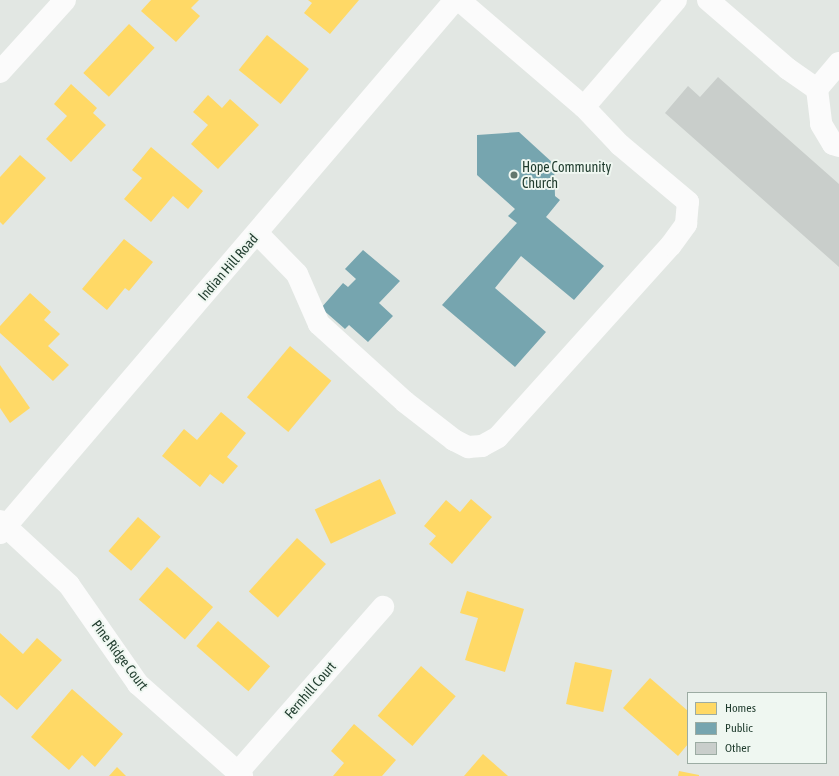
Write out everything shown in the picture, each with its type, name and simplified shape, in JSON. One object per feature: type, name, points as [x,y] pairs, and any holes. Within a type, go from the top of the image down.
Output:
[{"type":"street","points":[[0,72],[65,0]]},
{"type":"street","name":"Indian Hill Road","points":[[2,527],[455,0]]},
{"type":"street","points":[[257,232],[297,274],[319,324],[405,402],[454,440],[468,447],[482,446],[498,437],[671,245],[686,224],[688,202],[620,145],[584,107],[458,0]]},
{"type":"street","points":[[584,107],[676,0]]},
{"type":"street","points":[[708,0],[788,69],[817,89],[821,124],[833,144],[839,146]]},
{"type":"street","points":[[817,89],[838,68]]},
{"type":"street","name":"Pine Ridge Court","points":[[2,527],[70,585],[138,684],[240,774]]},
{"type":"street","name":"Fernhill Court","points":[[240,774],[383,607]]},
{"type":"building: Homes","points":[[151,0],[199,0],[191,8],[200,16],[176,42],[141,11]]},
{"type":"building: Homes","points":[[308,0],[359,0],[330,34],[304,13],[312,3]]},
{"type":"building: Homes","points":[[129,24],[155,48],[109,97],[83,73]]},
{"type":"building: Homes","points":[[267,35],[309,69],[281,104],[239,70]]},
{"type":"building: Homes","points":[[71,84],[97,108],[93,113],[106,125],[71,162],[46,139],[67,116],[54,104]]},
{"type":"building: Homes","points":[[208,95],[222,108],[230,99],[259,125],[218,169],[191,144],[208,125],[193,112]]},
{"type":"building: Homes","points":[[151,147],[203,191],[188,209],[173,196],[151,222],[124,199],[142,178],[132,170]]},
{"type":"building: Homes","points":[[20,155],[46,178],[3,225],[0,222],[0,177]]},
{"type":"building: Homes","points":[[124,239],[153,262],[129,291],[125,288],[107,310],[82,289]]},
{"type":"building: Homes","points":[[30,293],[51,312],[44,320],[60,334],[48,346],[69,365],[53,381],[0,333],[0,326]]},
{"type":"building: Homes","points":[[290,346],[331,381],[288,432],[247,397]]},
{"type":"building: Homes","points":[[0,365],[30,408],[10,423],[0,408]]},
{"type":"building: Homes","points":[[221,412],[246,433],[227,457],[238,466],[223,484],[210,474],[200,487],[162,456],[184,429],[197,440]]},
{"type":"building: Homes","points":[[380,479],[396,513],[331,544],[315,509]]},
{"type":"building: Homes","points":[[471,499],[492,517],[452,564],[429,544],[436,536],[424,526],[446,500],[460,512]]},
{"type":"building: Homes","points":[[138,517],[161,537],[131,571],[108,551]]},
{"type":"building: Homes","points":[[297,538],[326,564],[278,618],[249,592]]},
{"type":"building: Homes","points":[[167,567],[213,607],[185,639],[139,599]]},
{"type":"building: Homes","points":[[467,591],[524,609],[505,672],[465,660],[478,618],[460,613]]},
{"type":"building: Homes","points":[[218,621],[270,666],[248,691],[196,646]]},
{"type":"building: Homes","points":[[0,633],[23,654],[37,638],[62,660],[17,710],[0,695]]},
{"type":"building: Homes","points":[[575,662],[612,670],[603,712],[566,704]]},
{"type":"building: Homes","points":[[421,666],[456,696],[412,746],[378,716]]},
{"type":"building: Homes","points":[[650,678],[687,710],[687,745],[678,756],[623,708]]},
{"type":"building: Homes","points":[[72,689],[123,734],[95,767],[82,755],[69,770],[31,737]]},
{"type":"building: Homes","points":[[354,724],[396,760],[382,776],[333,776],[344,763],[331,751]]},
{"type":"building: Homes","points":[[483,754],[508,776],[464,776]]},
{"type":"building: Homes","points":[[117,767],[126,776],[109,776]]},
{"type":"building: Homes","points":[[679,771],[699,775],[699,776],[678,776]]},
{"type":"building: Public","points":[[519,132],[554,164],[555,196],[560,200],[546,217],[604,266],[574,300],[521,256],[495,288],[546,332],[515,367],[442,305],[517,223],[508,216],[515,209],[477,175],[477,135]]},
{"type":"building: Public","points":[[363,250],[400,281],[379,303],[393,316],[368,342],[349,325],[345,329],[321,308],[343,283],[348,287],[356,279],[345,269]]},
{"type":"building: Other","points":[[718,77],[839,184],[839,267],[665,113],[688,86],[700,97]]},
{"type":"place","name":"Hope Community Church","points":[[514,175]]}]
